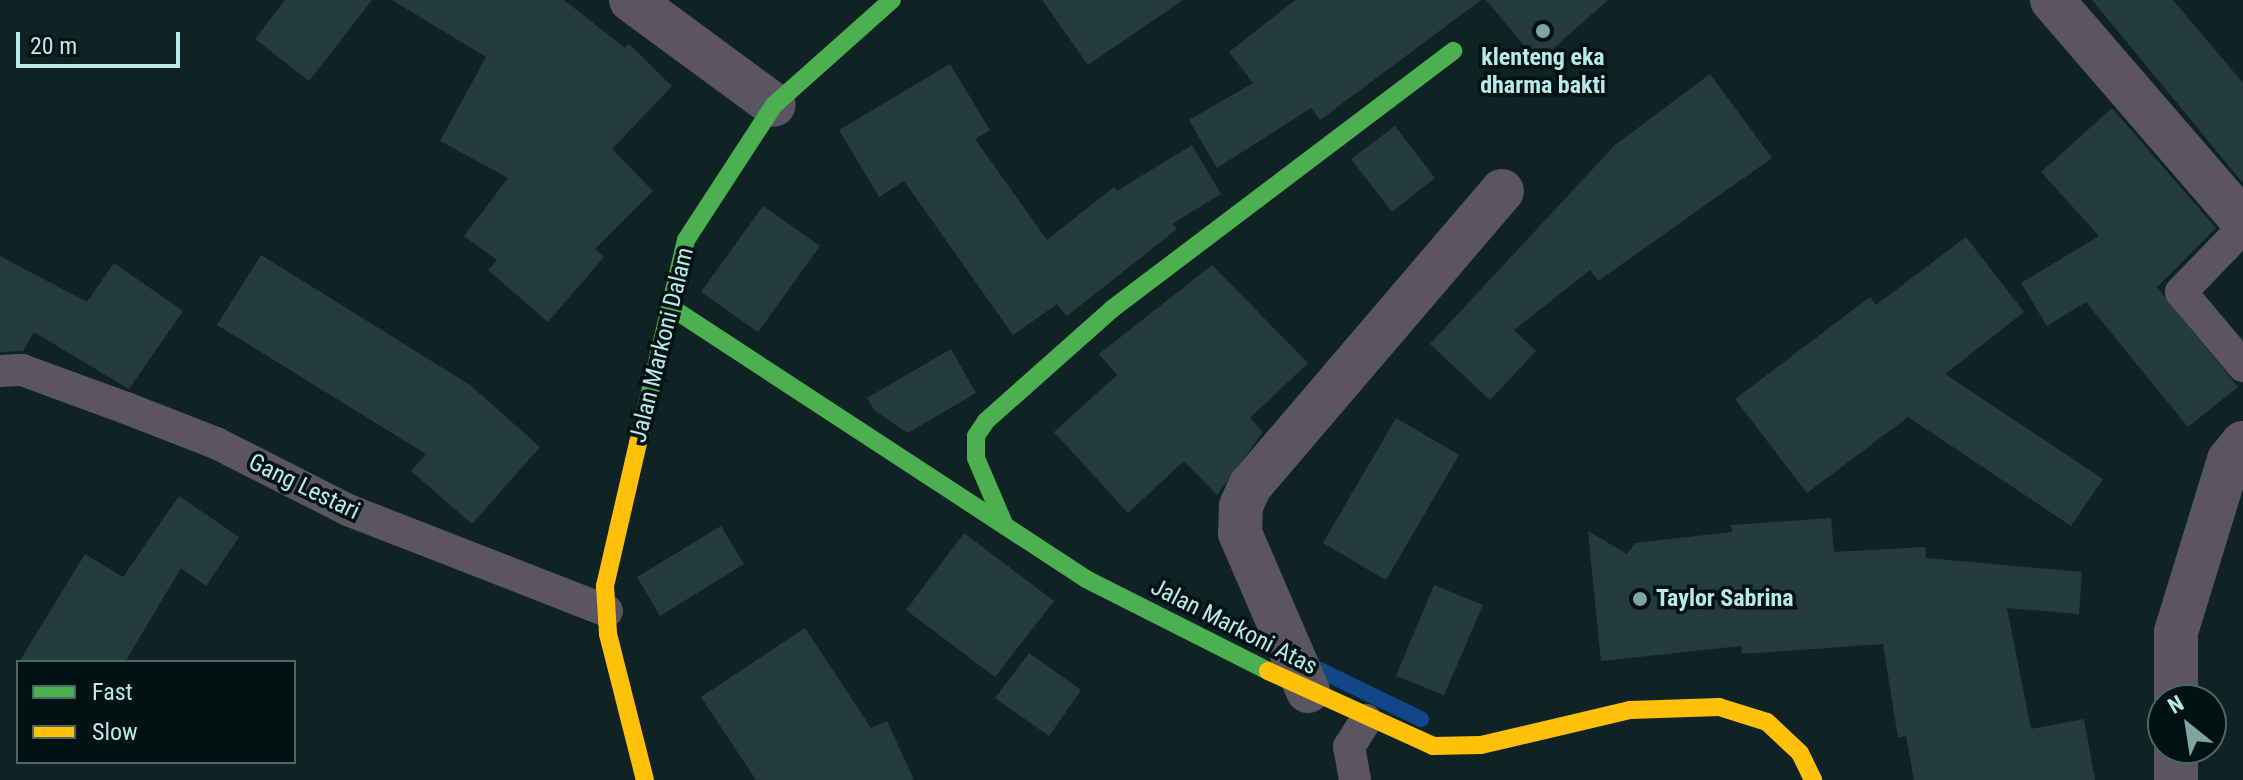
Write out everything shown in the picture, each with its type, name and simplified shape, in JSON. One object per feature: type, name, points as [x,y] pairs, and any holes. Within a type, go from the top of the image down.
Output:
[{"type":"street","points":[[631,0],[774,105],[892,0]]},
{"type":"street","points":[[2052,0],[2243,221]]},
{"type":"street","points":[[1006,528],[976,458],[976,436],[986,421],[1112,309],[1453,51]]},
{"type":"street","name":"Jalan Markoni Dalam","points":[[645,780],[607,611],[605,586],[686,240],[774,105]]},
{"type":"street","points":[[1308,691],[1240,533],[1241,506],[1250,486],[1502,191]]},
{"type":"street","name":"Jalan Markoni Atas","points":[[672,308],[1086,579],[1366,720],[1433,746],[1481,745],[1630,710],[1719,707],[1767,722],[1800,753],[1813,780]]},
{"type":"street","points":[[2176,684],[2176,632],[2229,460],[2243,443]]},
{"type":"lane","points":[[2243,228],[2181,292],[2243,366]]},
{"type":"lane","name":"Gang Lestari","points":[[0,371],[22,370],[216,443],[348,510],[607,611]]},
{"type":"lane","points":[[1355,780],[1349,747],[1366,720]]},
{"type":"building","points":[[285,0],[372,0],[309,81],[255,39]]},
{"type":"building","points":[[392,0],[564,0],[625,48],[629,44],[672,86],[612,149],[653,191],[595,249],[604,257],[548,322],[488,270],[497,260],[464,236],[508,178],[440,141],[486,57]]},
{"type":"building","points":[[1042,0],[1183,0],[1088,65]]},
{"type":"building","points":[[1295,0],[1481,0],[1320,120],[1311,108],[1217,168],[1189,120],[1253,83],[1229,52]]},
{"type":"building","name":"klenteng eka dharma bakti","points":[[1486,0],[1608,0],[1538,62]]},
{"type":"building","points":[[2092,0],[2173,0],[2243,83],[2243,183]]},
{"type":"building","points":[[950,64],[990,130],[975,139],[1047,240],[1114,187],[1117,191],[1192,145],[1221,194],[1172,224],[1177,229],[1067,316],[1057,304],[1013,335],[904,181],[879,197],[839,130]]},
{"type":"building","points":[[1710,74],[1772,158],[1598,281],[1590,270],[1514,330],[1536,351],[1490,400],[1430,344],[1615,145]]},
{"type":"building","points":[[2112,108],[2216,228],[2157,287],[2238,387],[2188,427],[2086,302],[2047,326],[2021,283],[2099,236],[2041,172]]},
{"type":"building","points":[[1395,126],[1435,178],[1392,212],[1351,159]]},
{"type":"building","points":[[763,206],[820,246],[758,332],[701,292]]},
{"type":"building","points":[[1966,237],[2024,312],[1945,374],[2103,479],[2071,526],[1908,417],[1807,493],[1735,399],[1870,297],[1876,305]]},
{"type":"building","points":[[261,255],[470,385],[540,447],[472,524],[411,471],[426,454],[217,325]]},
{"type":"building","points":[[0,256],[87,302],[114,263],[183,311],[129,389],[34,332],[23,351],[0,352]]},
{"type":"building","points":[[1212,265],[1308,363],[1250,418],[1263,432],[1217,495],[1184,461],[1128,513],[1054,432],[1117,375],[1099,354]]},
{"type":"building","points":[[951,349],[976,393],[908,433],[875,411],[867,398]]},
{"type":"building","points":[[1396,418],[1459,455],[1386,580],[1323,543]]},
{"type":"building","points":[[179,496],[239,537],[206,586],[181,568],[126,660],[20,660],[85,554],[123,577]]},
{"type":"building","points":[[1831,518],[1834,552],[1925,547],[1926,558],[2082,572],[2079,614],[2007,608],[2031,729],[2084,719],[2095,780],[1914,780],[1906,736],[1898,738],[1883,644],[1742,654],[1741,646],[1601,661],[1588,531],[1627,554],[1635,543],[1732,532],[1731,525]]},
{"type":"building","points":[[721,526],[744,564],[660,616],[637,577]]},
{"type":"building","points":[[964,533],[1054,601],[995,677],[906,610]]},
{"type":"building","points":[[1434,585],[1483,605],[1444,695],[1396,676]]},
{"type":"building","points":[[805,628],[871,728],[887,721],[914,780],[756,780],[701,697]]},
{"type":"building","points":[[1029,653],[1081,690],[1049,736],[995,698]]},
{"type":"waterway","points":[[1226,625],[1281,652]]},
{"type":"waterway","points":[[1305,663],[1421,719]]},
{"type":"traffic: fast","points":[[638,443],[686,240],[774,105],[892,0]]},
{"type":"traffic: fast","points":[[1005,526],[976,458],[976,436],[986,421],[1112,309],[1453,51]]},
{"type":"traffic: fast","points":[[672,308],[1086,579],[1268,671]]},
{"type":"traffic: slow","points":[[638,443],[605,586],[608,634],[645,780]]},
{"type":"traffic: slow","points":[[1268,671],[1433,746],[1481,745],[1630,710],[1719,707],[1767,722],[1800,753],[1813,780]]},
{"type":"place","name":"klenteng eka dharma bakti","points":[[1543,31]]},
{"type":"place","name":"Taylor Sabrina","points":[[1640,599]]}]
